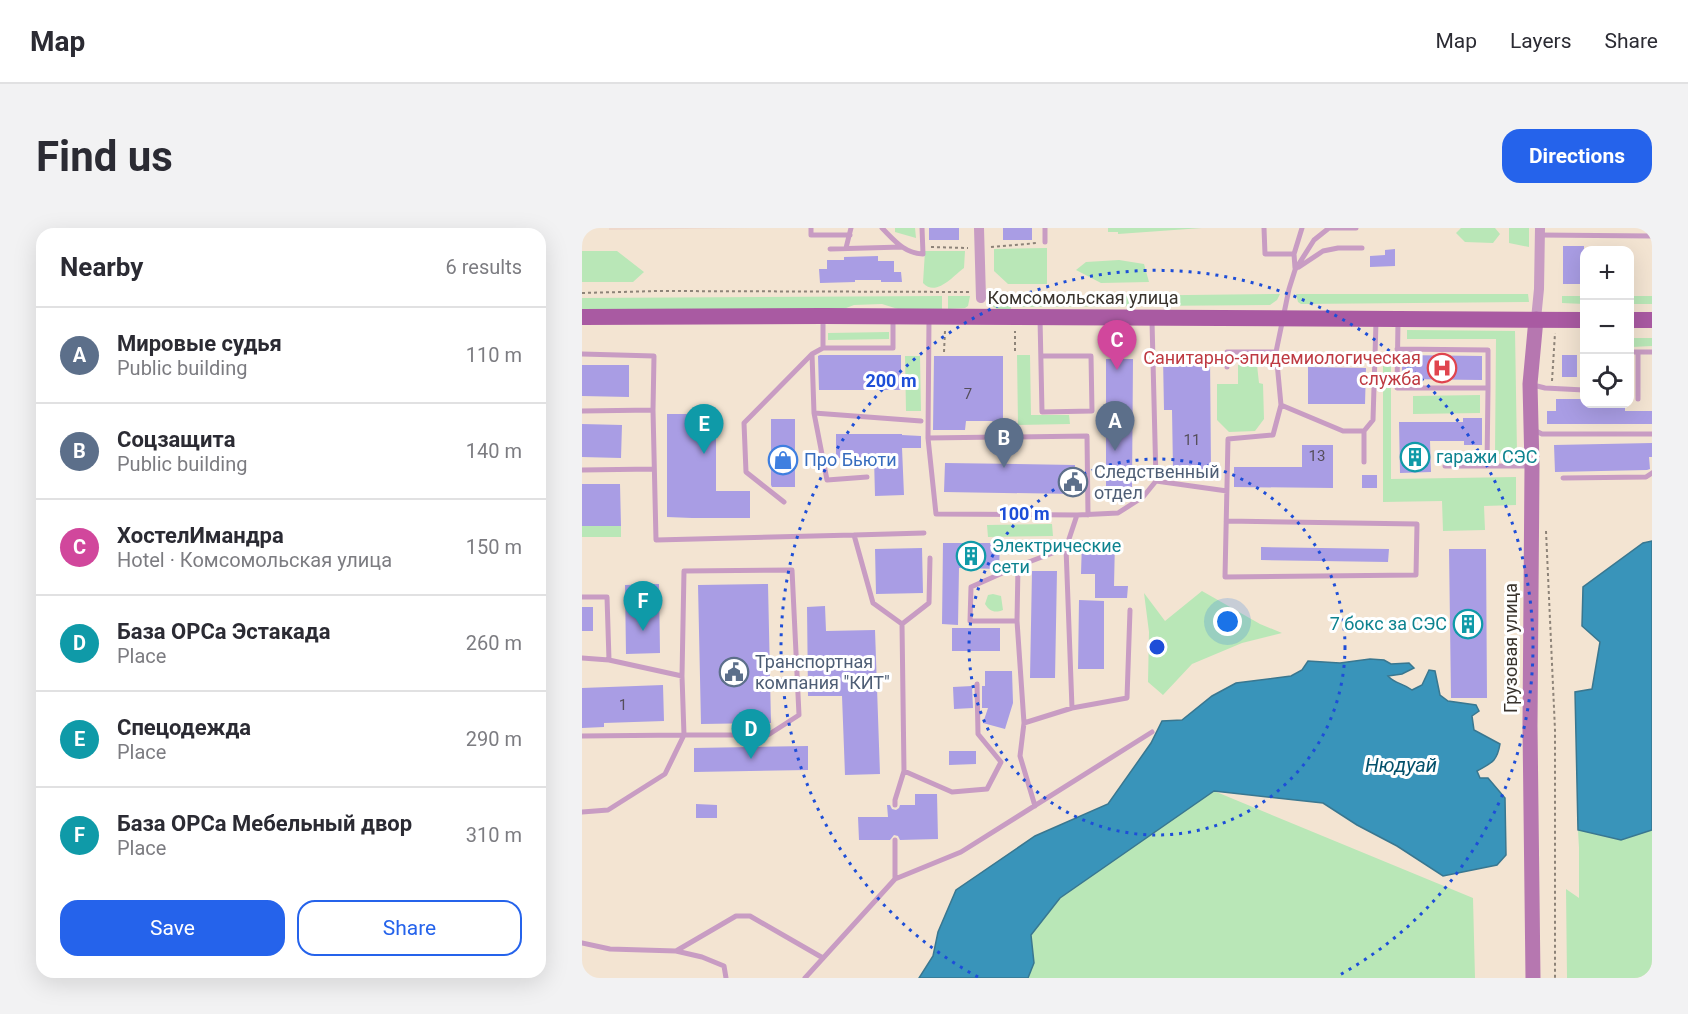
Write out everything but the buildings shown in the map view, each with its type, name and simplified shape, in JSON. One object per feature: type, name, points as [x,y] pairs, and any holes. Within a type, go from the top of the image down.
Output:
[{"type":"main road","name":"Комсомольская улица","points":[[582,317],[981,316],[1580,320]]},
{"type":"main road","name":"Грузовая улица","points":[[1533,978],[1530,384],[1536,320]]},
{"type":"main road","points":[[1634,320],[1652,320]]},
{"type":"street","points":[[980,228],[981,295]]},
{"type":"street","points":[[1536,320],[1540,231]]},
{"type":"lane","points":[[811,228],[811,235],[850,235]]},
{"type":"lane","points":[[846,248],[851,228]]},
{"type":"lane","points":[[882,228],[902,247],[913,253],[923,254],[922,228]]},
{"type":"lane","points":[[1045,228],[1045,242]]},
{"type":"lane","points":[[1264,228],[1265,254],[1294,254]]},
{"type":"lane","points":[[1226,521],[1417,524],[1416,575],[1225,577],[1226,521],[1228,439],[1273,435],[1281,405],[1276,352],[1295,270],[1294,254],[1302,228]]},
{"type":"lane","points":[[1295,270],[1314,240],[1329,228],[1356,228]]},
{"type":"lane","points":[[1609,235],[1610,228]]},
{"type":"lane","points":[[1540,231],[1652,236]]},
{"type":"lane","points":[[830,249],[902,247]]},
{"type":"lane","points":[[1295,270],[1323,251],[1338,248],[1362,248]]},
{"type":"lane","points":[[981,295],[981,316]]},
{"type":"lane","points":[[823,316],[823,348]]},
{"type":"lane","points":[[784,502],[746,472],[744,423],[812,354],[823,348],[892,348],[893,316]]},
{"type":"lane","points":[[928,317],[928,438],[936,513],[1077,515],[1118,513],[1143,497],[1156,480],[1152,318]]},
{"type":"lane","points":[[1040,317],[1042,412],[1092,411],[1091,356],[1041,356]]},
{"type":"lane","points":[[1364,462],[1364,431],[1373,420],[1376,319]]},
{"type":"lane","points":[[1398,319],[1397,388],[1488,388]]},
{"type":"lane","points":[[1397,349],[1488,350],[1486,466]]},
{"type":"lane","points":[[1227,368],[1227,352],[1276,352]]},
{"type":"lane","points":[[1634,352],[1652,352]]},
{"type":"lane","points":[[1638,352],[1638,399]]},
{"type":"lane","points":[[582,354],[654,356],[656,540],[924,533]]},
{"type":"lane","points":[[812,354],[814,413],[827,480],[867,477]]},
{"type":"lane","points":[[1530,384],[1580,390]]},
{"type":"lane","points":[[1281,405],[1343,431],[1364,431]]},
{"type":"lane","points":[[582,411],[653,410]]},
{"type":"lane","points":[[814,413],[921,421]]},
{"type":"lane","points":[[1531,428],[1542,434],[1652,434]]},
{"type":"lane","points":[[928,438],[1086,436],[1088,515]]},
{"type":"lane","points":[[1445,466],[1532,466]]},
{"type":"lane","points":[[582,470],[654,469]]},
{"type":"lane","points":[[1563,478],[1646,477],[1652,473]]},
{"type":"lane","points":[[1156,480],[1227,491]]},
{"type":"lane","points":[[1072,708],[1066,548],[1077,515]]},
{"type":"lane","points":[[854,535],[873,603],[902,624]]},
{"type":"lane","points":[[1017,621],[970,621],[971,587],[1066,548]]},
{"type":"lane","points":[[902,624],[929,603],[930,558]]},
{"type":"lane","points":[[1018,566],[1017,621],[1024,723],[1020,756],[1035,806]]},
{"type":"lane","points":[[582,736],[684,735],[768,735],[799,715],[792,570],[684,571],[682,676],[684,735],[665,774],[608,810],[582,812]]},
{"type":"lane","points":[[582,597],[607,597],[609,660]]},
{"type":"lane","points":[[1024,723],[1072,708],[1127,698],[1130,610]]},
{"type":"lane","points":[[895,805],[904,771],[902,624]]},
{"type":"lane","points":[[582,658],[609,660],[682,676]]},
{"type":"lane","points":[[904,771],[952,792],[987,789],[1001,762],[978,734],[977,684]]},
{"type":"lane","points":[[805,978],[895,879],[961,852],[1152,732]]},
{"type":"lane","points":[[895,840],[895,879]]},
{"type":"lane","points":[[676,951],[736,916],[750,916],[823,957]]},
{"type":"lane","points":[[582,943],[610,949],[676,951],[702,957],[724,966],[726,978]]},
{"type":"path","points":[[582,292],[981,295]]},
{"type":"path","points":[[1551,388],[1556,331]]},
{"type":"path","points":[[1546,522],[1555,730],[1555,978]]},
{"type":"shaded area","points":[[609,228],[751,228],[609,230]]},
{"type":"green space","points":[[895,228],[915,228],[916,238],[895,232]]},
{"type":"green space","points":[[1108,228],[1202,228],[1118,234],[1118,232],[1108,232]]},
{"type":"green space","points":[[1461,228],[1495,228],[1500,234],[1493,243],[1465,242],[1456,233]]},
{"type":"green space","points":[[1509,228],[1529,228],[1529,247],[1509,243]]},
{"type":"green space","points":[[1047,248],[1047,284],[1008,284],[994,271],[994,249]]},
{"type":"green space","points":[[582,251],[617,251],[644,272],[633,282],[582,282]]},
{"type":"green space","points":[[925,251],[965,251],[964,268],[939,287],[928,287],[923,283]]},
{"type":"green space","points":[[1119,260],[1144,264],[1149,282],[1101,283],[1076,270],[1086,262]]},
{"type":"green space","points":[[1280,294],[1277,300],[1270,305],[1019,307],[1019,297]]},
{"type":"green space","points":[[1296,294],[1528,294],[1529,302],[1301,304]]},
{"type":"green space","points":[[942,296],[942,309],[898,309],[882,304],[854,305],[841,310],[582,310],[582,298]]},
{"type":"green space","points":[[948,296],[970,296],[968,306],[948,309]]},
{"type":"green space","points":[[1562,296],[1580,296],[1580,304],[1562,303]]},
{"type":"green space","points":[[1634,296],[1652,296],[1652,304],[1634,304]]},
{"type":"green space","points":[[990,297],[1011,297],[1011,309],[997,309],[992,306]]},
{"type":"green space","points":[[1407,330],[1515,331],[1517,454],[1495,454],[1496,339],[1407,339]]},
{"type":"green space","points":[[889,332],[889,339],[828,340],[828,333]]},
{"type":"green space","points":[[1634,338],[1652,338],[1652,346],[1634,347]]},
{"type":"green space","points":[[1017,355],[1030,355],[1031,415],[1069,415],[1070,424],[1018,425]]},
{"type":"green space","points":[[905,356],[920,356],[921,411],[906,411]]},
{"type":"green space","points":[[1383,356],[1391,356],[1391,479],[1516,477],[1516,505],[1484,506],[1485,530],[1443,531],[1442,501],[1383,502]]},
{"type":"green space","points":[[1238,365],[1257,365],[1259,383],[1263,384],[1264,419],[1255,431],[1229,432],[1217,420],[1217,384],[1238,384]]},
{"type":"green space","points":[[1480,395],[1480,413],[1413,414],[1413,396]]},
{"type":"green space","points":[[1052,524],[1053,536],[988,537],[987,525]]},
{"type":"green space","points":[[582,526],[621,526],[621,537],[582,537]]},
{"type":"green space","points":[[1202,591],[1260,624],[1282,633],[1242,643],[1192,664],[1163,695],[1148,682],[1149,632],[1144,593],[1165,621]]},
{"type":"green space","points":[[988,595],[1001,596],[1003,610],[993,611],[985,604]]},
{"type":"green space","points":[[1214,791],[1473,898],[1475,978],[1028,978],[1034,963],[1031,935],[1060,898]]},
{"type":"green space","points":[[1578,830],[1621,840],[1652,830],[1652,978],[1567,978],[1566,889],[1579,898]]},
{"type":"water","points":[[1652,541],[1652,830],[1621,840],[1578,830],[1575,692],[1592,689],[1600,642],[1582,626],[1583,587],[1643,543]]},
{"type":"water","name":"Нюдуай","points":[[1370,659],[1384,660],[1391,664],[1409,663],[1414,668],[1402,674],[1388,676],[1412,690],[1422,685],[1429,670],[1435,671],[1440,695],[1448,701],[1476,705],[1479,711],[1472,716],[1474,730],[1500,744],[1493,761],[1477,771],[1480,778],[1488,778],[1505,798],[1506,855],[1497,865],[1443,876],[1323,803],[1214,791],[1060,898],[1031,935],[1034,963],[1028,978],[919,978],[933,956],[938,932],[956,890],[1035,836],[1108,804],[1151,743],[1162,721],[1182,720],[1212,696],[1236,683],[1291,676],[1302,670],[1308,661],[1340,663]]},
{"type":"place","name":"Санитарно-эпидемиологическая служба","points":[[1442,368]]},
{"type":"place","name":"ХостелИмандра","points":[[1117,370]]},
{"type":"place","name":"Мировые судья","points":[[1115,451]]},
{"type":"place","name":"Спецодежда","points":[[704,454]]},
{"type":"place","name":"гаражи СЭС","points":[[1415,457]]},
{"type":"place","name":"Про Бьюти","points":[[783,460]]},
{"type":"place","name":"Соцзащита","points":[[1004,468]]},
{"type":"place","name":"Следственный отдел","points":[[1073,482]]},
{"type":"place","name":"Электрические сети","points":[[971,556]]},
{"type":"place","name":"7 бокс за СЭС","points":[[1468,624]]},
{"type":"place","name":"База ОРСа Мебельный двор","points":[[643,631]]},
{"type":"place","name":"Транспортная компания \"КИТ\"","points":[[734,672]]},
{"type":"place","name":"База ОРСа Эстакада","points":[[751,759]]}]
